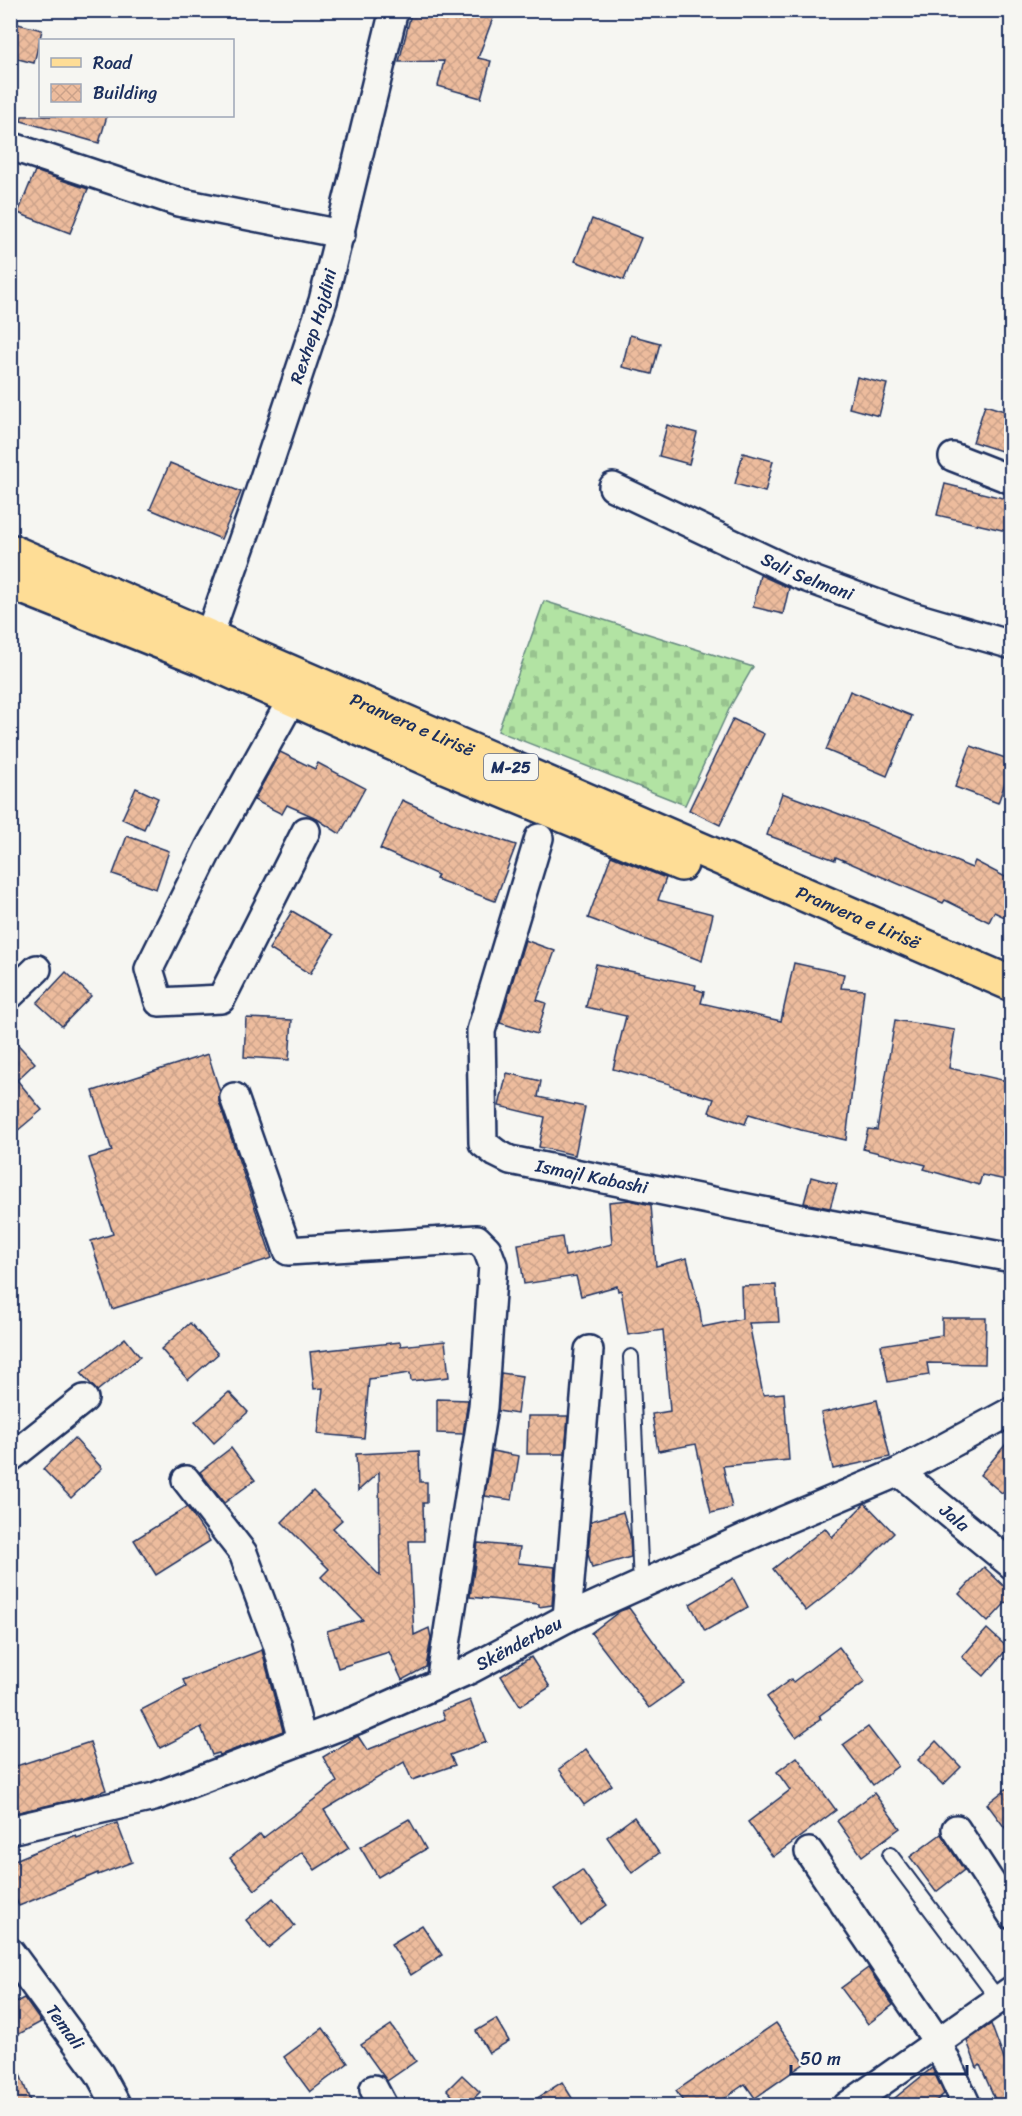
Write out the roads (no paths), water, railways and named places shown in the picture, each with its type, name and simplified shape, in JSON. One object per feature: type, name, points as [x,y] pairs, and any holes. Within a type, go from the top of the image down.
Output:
[{"type":"main road","name":"Pranvera e Lirisë","points":[[10,551],[1011,984]]},
{"type":"main road","name":"Pranvera e Lirisë","points":[[10,582],[199,657],[437,764],[736,886],[1011,1002]]},
{"type":"street","name":"Rexhep Hajdini","points":[[209,636],[323,301],[394,10]]},
{"type":"street","points":[[10,146],[178,202],[341,234]]},
{"type":"street","points":[[953,457],[1011,480]]},
{"type":"street","name":"Sali Selmani","points":[[613,487],[799,575],[905,614],[1011,645]]},
{"type":"street","points":[[292,699],[208,848],[149,969],[159,1002],[221,999],[306,831]]},
{"type":"street","name":"Ismajl Kabashi","points":[[539,838],[481,1031],[483,1143],[510,1160],[802,1219],[1011,1258]]},
{"type":"street","points":[[10,995],[37,969]]},
{"type":"street","points":[[234,1096],[288,1251],[477,1239],[488,1249],[493,1264],[483,1407],[440,1683]]},
{"type":"street","points":[[567,1618],[589,1350]]},
{"type":"street","points":[[10,1458],[84,1399]]},
{"type":"street","name":"Skënderbeu","points":[[10,1830],[154,1797],[356,1720],[469,1670],[567,1618],[780,1522],[898,1472],[1011,1411]]},
{"type":"street","name":"Jala","points":[[898,1472],[1011,1565]]},
{"type":"street","points":[[186,1480],[243,1553],[277,1644],[302,1740]]},
{"type":"street","points":[[956,1829],[1011,1915]]},
{"type":"street","points":[[809,1852],[937,2041],[967,2106]]},
{"type":"street","name":"Temali","points":[[10,1952],[99,2073],[117,2106]]},
{"type":"street","points":[[847,2106],[1005,1994]]},
{"type":"lane","points":[[631,1357],[641,1585]]},
{"type":"lane","points":[[890,1855],[1005,1994]]}]
